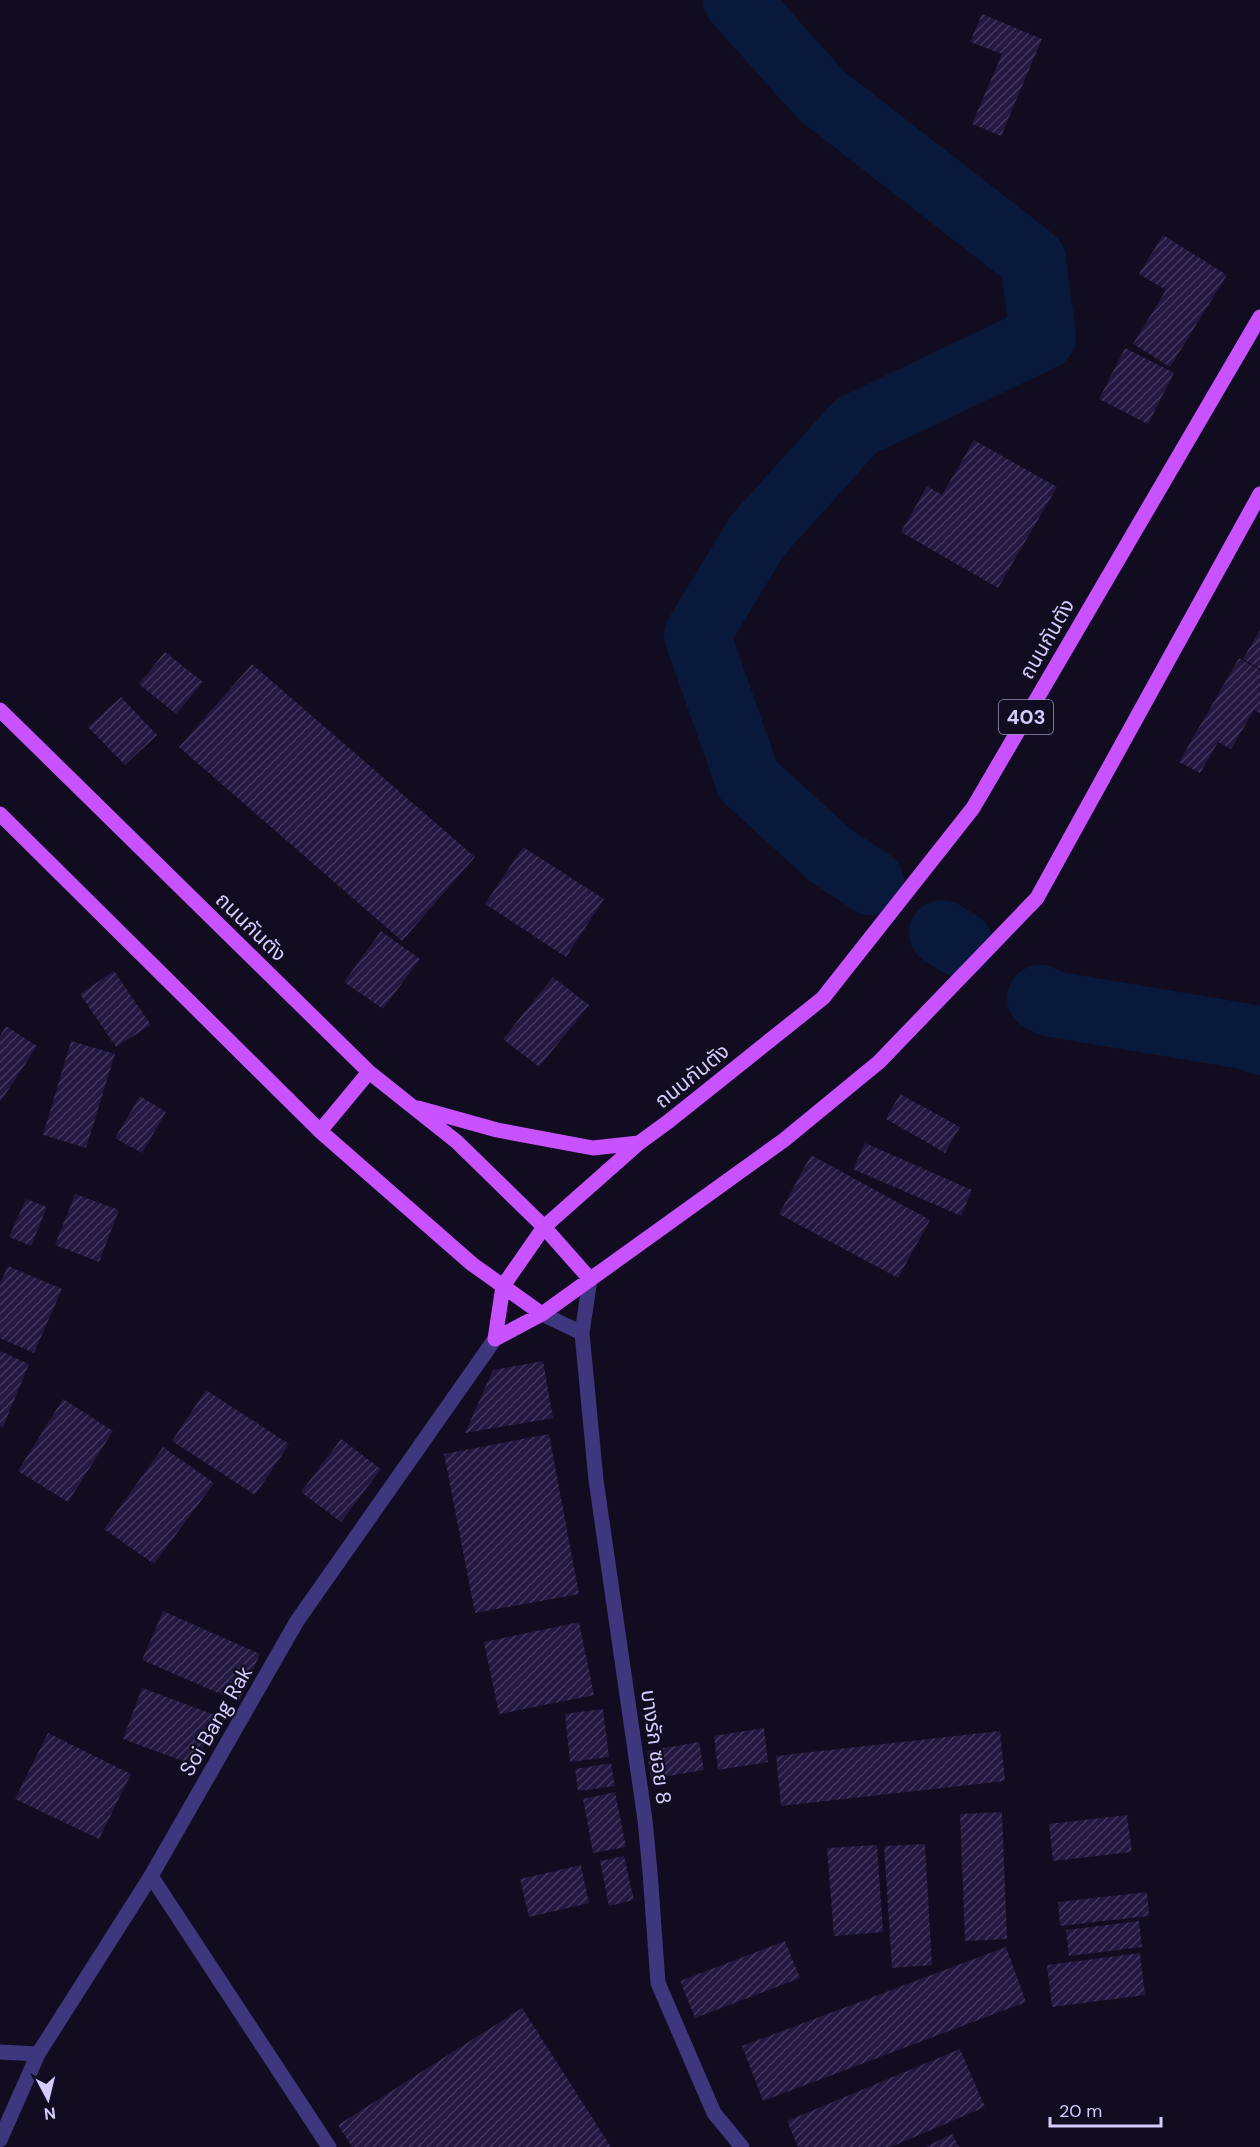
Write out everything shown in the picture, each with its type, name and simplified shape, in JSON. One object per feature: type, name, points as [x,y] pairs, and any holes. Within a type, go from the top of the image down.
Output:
[{"type":"main road","name":"ถนนกันตัง","points":[[0,711],[369,1072],[457,1142],[544,1227],[639,1143],[823,998],[973,808],[1260,317]]},
{"type":"main road","points":[[495,1339],[542,1314],[784,1140],[879,1062],[1036,898],[1260,494]]},
{"type":"main road","points":[[0,814],[320,1131],[472,1264],[542,1314]]},
{"type":"main road","points":[[320,1131],[369,1072]]},
{"type":"main road","points":[[412,1107],[497,1130],[593,1148],[639,1143]]},
{"type":"main road","points":[[495,1339],[503,1286],[544,1227],[591,1279]]},
{"type":"street","name":"บางรัก ซอย 8","points":[[591,1279],[582,1333],[596,1480],[645,1820],[658,1983],[714,2113],[742,2147]]},
{"type":"street","points":[[542,1314],[582,1333]]},
{"type":"street","name":"Soi Bang Rak","points":[[0,2140],[38,2054],[151,1876],[297,1621],[495,1339]]},
{"type":"street","points":[[151,1876],[329,2147]]},
{"type":"street","points":[[0,2052],[38,2054]]},
{"type":"building","points":[[982,14],[1042,39],[1001,136],[972,124],[1002,54],[970,42]]},
{"type":"building","points":[[1163,235],[1227,275],[1170,367],[1133,344],[1166,290],[1139,274]]},
{"type":"building","points":[[1125,348],[1174,373],[1148,424],[1099,399]]},
{"type":"building","points":[[974,440],[1057,487],[998,588],[901,532],[927,486],[942,495]]},
{"type":"building","points":[[1260,630],[1260,669],[1243,659]]},
{"type":"building","points":[[165,652],[203,682],[176,714],[139,684]]},
{"type":"building","points":[[1239,658],[1260,670],[1260,713],[1254,710],[1231,749],[1218,742],[1200,773],[1179,762]]},
{"type":"building","points":[[252,664],[475,857],[402,941],[179,747]]},
{"type":"building","points":[[121,697],[157,735],[125,765],[88,727]]},
{"type":"building","points":[[523,847],[604,899],[566,957],[485,904]]},
{"type":"building","points":[[381,931],[420,959],[383,1009],[344,982]]},
{"type":"building","points":[[114,971],[151,1025],[116,1047],[80,994]]},
{"type":"building","points":[[553,977],[589,1005],[539,1067],[503,1039]]},
{"type":"building","points":[[6,1026],[37,1046],[0,1102],[0,1036]]},
{"type":"building","points":[[71,1041],[115,1054],[86,1148],[43,1135]]},
{"type":"building","points":[[900,1094],[960,1127],[945,1153],[886,1119]]},
{"type":"building","points":[[140,1096],[166,1112],[142,1153],[115,1138]]},
{"type":"building","points":[[865,1143],[972,1190],[961,1216],[853,1169]]},
{"type":"building","points":[[811,1155],[930,1220],[898,1278],[779,1214]]},
{"type":"building","points":[[75,1194],[119,1210],[99,1262],[55,1245]]},
{"type":"building","points":[[26,1199],[47,1207],[31,1246],[9,1237]]},
{"type":"building","points":[[8,1266],[62,1289],[34,1353],[0,1338],[0,1284]]},
{"type":"building","points":[[0,1351],[29,1364],[3,1427],[0,1426]]},
{"type":"building","points":[[543,1361],[553,1418],[465,1433],[493,1370]]},
{"type":"building","points":[[206,1390],[289,1444],[255,1495],[172,1441]]},
{"type":"building","points":[[63,1399],[113,1431],[68,1502],[18,1471]]},
{"type":"building","points":[[549,1434],[579,1594],[475,1613],[444,1454]]},
{"type":"building","points":[[341,1439],[381,1469],[341,1522],[301,1492]]},
{"type":"building","points":[[163,1447],[214,1483],[154,1564],[104,1529]]},
{"type":"building","points":[[163,1611],[260,1654],[239,1702],[142,1660]]},
{"type":"building","points":[[579,1622],[594,1695],[499,1714],[484,1642]]},
{"type":"building","points":[[142,1688],[215,1715],[196,1766],[123,1739]]},
{"type":"building","points":[[603,1709],[609,1757],[570,1762],[565,1714]]},
{"type":"building","points":[[764,1728],[768,1762],[718,1770],[714,1736]]},
{"type":"building","points":[[1000,1731],[1005,1781],[781,1806],[776,1756]]},
{"type":"building","points":[[48,1733],[131,1774],[99,1839],[15,1799]]},
{"type":"building","points":[[699,1742],[704,1770],[651,1779],[647,1751]]},
{"type":"building","points":[[611,1763],[615,1786],[578,1791],[575,1769]]},
{"type":"building","points":[[615,1792],[626,1847],[593,1853],[583,1799]]},
{"type":"building","points":[[1002,1812],[1007,1939],[965,1941],[960,1814]]},
{"type":"building","points":[[1127,1815],[1132,1852],[1053,1861],[1049,1824]]},
{"type":"building","points":[[925,1844],[932,1965],[892,1968],[884,1846]]},
{"type":"building","points":[[877,1845],[883,1932],[834,1936],[827,1848]]},
{"type":"building","points":[[624,1856],[634,1900],[609,1906],[600,1861]]},
{"type":"building","points":[[581,1865],[589,1903],[529,1917],[520,1879]]},
{"type":"building","points":[[1147,1892],[1149,1916],[1060,1926],[1058,1902]]},
{"type":"building","points":[[1139,1921],[1142,1947],[1069,1956],[1066,1930]]},
{"type":"building","points":[[785,1941],[800,1978],[695,2018],[680,1981]]},
{"type":"building","points":[[1006,1947],[1026,2002],[763,2101],[742,2046]]},
{"type":"building","points":[[1140,1953],[1145,1995],[1052,2007],[1047,1965]]},
{"type":"building","points":[[522,2008],[611,2147],[352,2147],[338,2125]]},
{"type":"building","points":[[960,2049],[985,2107],[891,2147],[798,2147],[787,2121]]},
{"type":"building","points":[[952,2134],[959,2147],[925,2147]]},
{"type":"waterway","points":[[736,0],[822,96],[1033,260],[1043,337],[856,426],[757,536],[697,635],[748,780],[830,855],[871,882]]},
{"type":"waterway","points":[[942,933],[960,944]]},
{"type":"waterway","points":[[1040,998],[1052,1004],[1254,1038],[1260,1042]]}]
